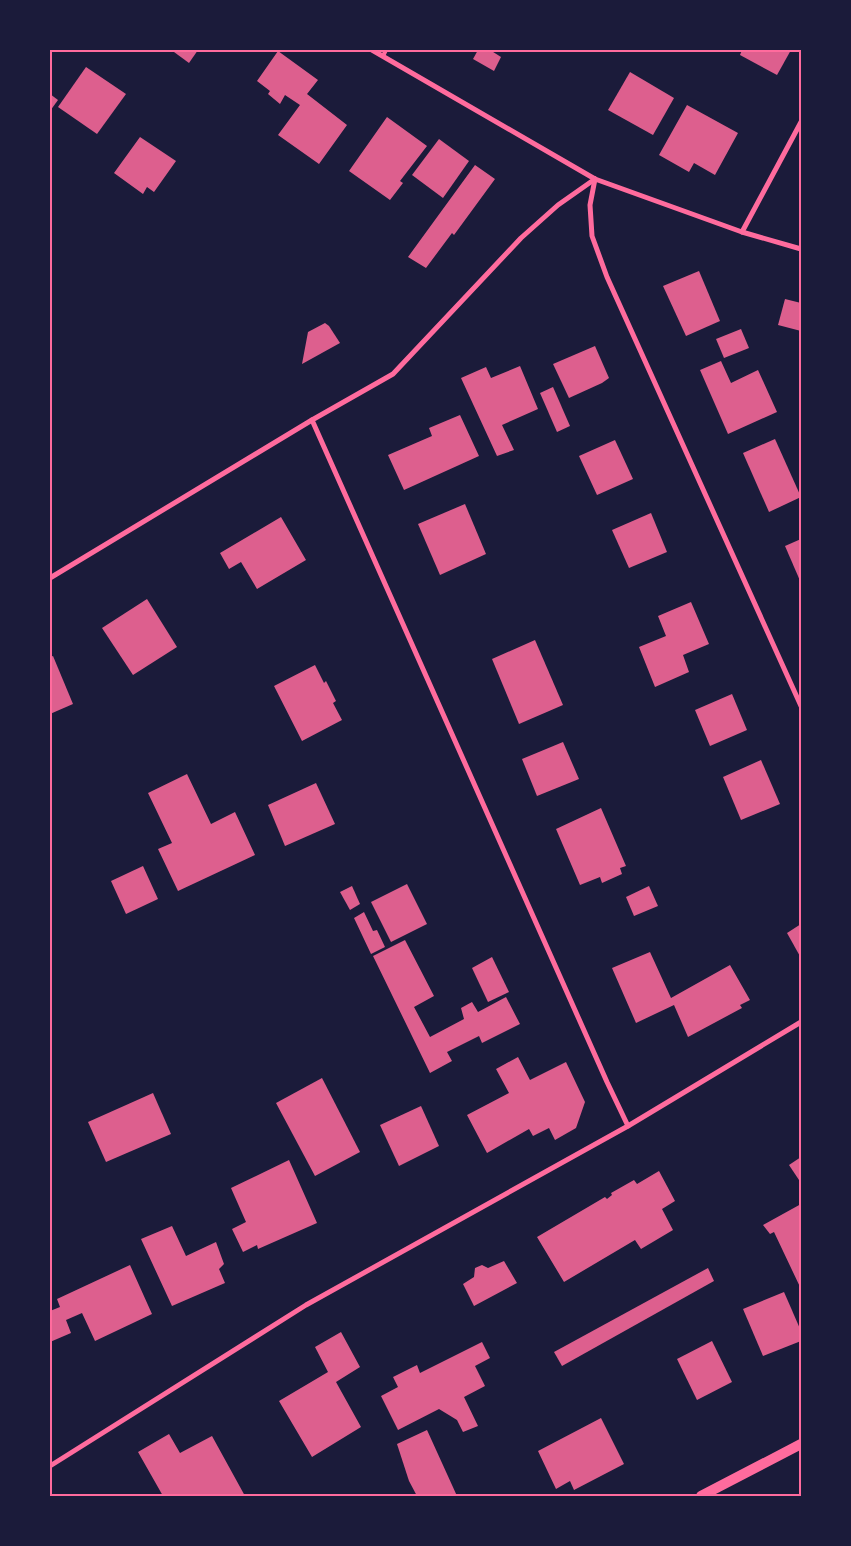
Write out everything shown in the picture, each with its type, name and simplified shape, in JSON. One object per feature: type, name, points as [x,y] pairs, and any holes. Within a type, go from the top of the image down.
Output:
[{"type":"main road","points":[[701,1496],[801,1444]]},
{"type":"street","points":[[372,50],[595,179],[742,232],[801,249]]},
{"type":"street","points":[[742,232],[801,122]]},
{"type":"street","points":[[50,578],[312,420],[393,374],[521,238],[558,205],[595,179]]},
{"type":"street","points":[[595,179],[590,205],[592,236],[607,276],[801,706]]},
{"type":"street","points":[[312,420],[628,1126]]},
{"type":"street","points":[[50,1466],[306,1305],[628,1126],[801,1022]]},
{"type":"lane","points":[[383,56],[386,50]]},
{"type":"building","points":[[175,50],[198,50],[189,63],[174,52]]},
{"type":"building","points":[[478,50],[490,50],[501,57],[494,71],[473,59]]},
{"type":"building","points":[[742,50],[791,50],[777,75],[740,55]]},
{"type":"building","points":[[278,51],[318,80],[307,94],[347,125],[319,164],[278,135],[300,105],[285,95],[280,104],[268,94],[270,91],[257,81]]},
{"type":"building","points":[[86,67],[126,94],[97,134],[58,107]]},
{"type":"building","points":[[630,72],[674,98],[653,135],[608,110]]},
{"type":"building","points":[[50,94],[58,100],[50,111]]},
{"type":"building","points":[[687,105],[738,133],[715,175],[694,163],[689,172],[659,155]]},
{"type":"building","points":[[387,117],[427,146],[400,181],[403,183],[390,200],[349,171]]},
{"type":"building","points":[[140,137],[176,161],[154,192],[147,187],[143,194],[114,173]]},
{"type":"building","points":[[439,139],[469,161],[443,198],[412,175]]},
{"type":"building","points":[[475,165],[495,179],[454,235],[452,233],[426,268],[408,257]]},
{"type":"building","points":[[699,271],[720,321],[686,336],[663,286]]},
{"type":"building","points":[[785,299],[801,303],[801,331],[778,325]]},
{"type":"building","points":[[325,323],[340,343],[302,364],[308,332]]},
{"type":"building","points":[[741,329],[749,348],[724,358],[716,339]]},
{"type":"building","points":[[595,346],[609,378],[569,398],[553,364]]},
{"type":"building","points":[[721,361],[731,383],[758,370],[777,412],[728,434],[700,370]]},
{"type":"building","points":[[520,366],[538,409],[502,425],[514,450],[497,456],[461,378],[486,367],[491,378]]},
{"type":"building","points":[[553,387],[570,426],[557,432],[540,393]]},
{"type":"building","points":[[460,415],[479,456],[404,490],[388,455],[432,436],[429,428]]},
{"type":"building","points":[[775,439],[801,497],[769,512],[743,453]]},
{"type":"building","points":[[615,440],[633,479],[597,495],[579,456]]},
{"type":"building","points":[[465,504],[486,554],[440,575],[418,524]]},
{"type":"building","points":[[651,513],[667,552],[629,568],[612,530]]},
{"type":"building","points":[[281,517],[306,560],[257,589],[241,562],[229,569],[220,553]]},
{"type":"building","points":[[801,539],[801,583],[785,546]]},
{"type":"building","points":[[147,599],[177,647],[133,675],[102,628]]},
{"type":"building","points":[[691,602],[709,644],[683,655],[689,672],[655,687],[639,647],[666,636],[658,616]]},
{"type":"building","points":[[535,640],[563,705],[519,724],[492,659]]},
{"type":"building","points":[[53,656],[73,704],[50,714],[50,657]]},
{"type":"building","points":[[315,665],[336,701],[333,703],[342,720],[302,741],[274,686]]},
{"type":"building","points":[[732,694],[747,730],[710,746],[695,710]]},
{"type":"building","points":[[563,742],[579,779],[537,796],[522,759]]},
{"type":"building","points":[[761,760],[780,804],[741,820],[723,777]]},
{"type":"building","points":[[187,774],[211,824],[235,812],[255,855],[178,891],[158,849],[172,843],[148,793]]},
{"type":"building","points":[[316,783],[335,824],[285,846],[268,805]]},
{"type":"building","points":[[601,808],[626,866],[620,868],[622,874],[602,883],[600,877],[580,885],[556,829]]},
{"type":"building","points":[[143,866],[158,899],[126,914],[111,881]]},
{"type":"building","points":[[407,884],[427,924],[391,942],[371,902]]},
{"type":"building","points":[[352,886],[360,904],[350,910],[340,892]]},
{"type":"building","points":[[649,886],[658,906],[634,916],[626,897]]},
{"type":"building","points":[[364,912],[373,931],[377,930],[385,947],[371,954],[354,918]]},
{"type":"building","points":[[801,924],[801,958],[787,933]]},
{"type":"building","points":[[405,940],[434,996],[414,1007],[430,1037],[464,1019],[461,1008],[472,1002],[478,1012],[506,997],[520,1024],[482,1043],[479,1036],[447,1052],[452,1061],[430,1073],[373,956]]},
{"type":"building","points":[[650,952],[671,998],[730,965],[750,1000],[740,1005],[742,1008],[688,1037],[674,1005],[636,1023],[612,968]]},
{"type":"building","points":[[492,957],[509,992],[488,1002],[472,968]]},
{"type":"building","points":[[518,1057],[530,1080],[566,1062],[585,1102],[576,1128],[555,1140],[549,1128],[533,1136],[529,1129],[487,1153],[467,1115],[509,1093],[496,1069]]},
{"type":"building","points":[[322,1078],[360,1152],[315,1176],[276,1103]]},
{"type":"building","points":[[153,1093],[171,1134],[106,1162],[88,1122]]},
{"type":"building","points":[[421,1106],[439,1146],[399,1166],[380,1125]]},
{"type":"building","points":[[801,1157],[801,1183],[789,1165]]},
{"type":"building","points":[[289,1160],[317,1223],[258,1249],[257,1245],[243,1252],[232,1229],[246,1222],[231,1188]]},
{"type":"building","points":[[659,1171],[675,1201],[662,1209],[673,1230],[641,1249],[635,1240],[564,1282],[537,1237],[605,1197],[607,1199],[612,1195],[611,1193],[634,1180],[637,1184]]},
{"type":"building","points":[[801,1204],[801,1289],[774,1232],[770,1234],[763,1225]]},
{"type":"building","points":[[172,1226],[186,1256],[216,1242],[224,1264],[219,1269],[225,1283],[172,1306],[141,1239]]},
{"type":"building","points":[[504,1261],[517,1283],[474,1306],[463,1284],[474,1277],[475,1268],[482,1265],[488,1268]]},
{"type":"building","points":[[130,1265],[152,1314],[95,1341],[82,1313],[66,1320],[71,1333],[50,1342],[50,1311],[60,1307],[57,1299]]},
{"type":"building","points":[[708,1268],[714,1281],[562,1366],[554,1352]]},
{"type":"building","points":[[784,1292],[801,1331],[801,1341],[763,1356],[743,1309]]},
{"type":"building","points":[[341,1332],[360,1367],[336,1382],[361,1427],[312,1457],[279,1401],[328,1372],[315,1347]]},
{"type":"building","points":[[712,1341],[732,1382],[697,1400],[677,1359]]},
{"type":"building","points":[[482,1342],[490,1358],[475,1366],[485,1386],[464,1397],[478,1426],[463,1432],[457,1420],[439,1409],[398,1430],[381,1396],[398,1387],[393,1377],[417,1365],[420,1373]]},
{"type":"building","points":[[601,1418],[624,1464],[574,1490],[570,1481],[556,1489],[538,1451]]},
{"type":"building","points":[[427,1430],[457,1496],[417,1496],[409,1481],[397,1444]]},
{"type":"building","points":[[169,1434],[180,1453],[212,1436],[245,1496],[163,1496],[138,1452]]}]
